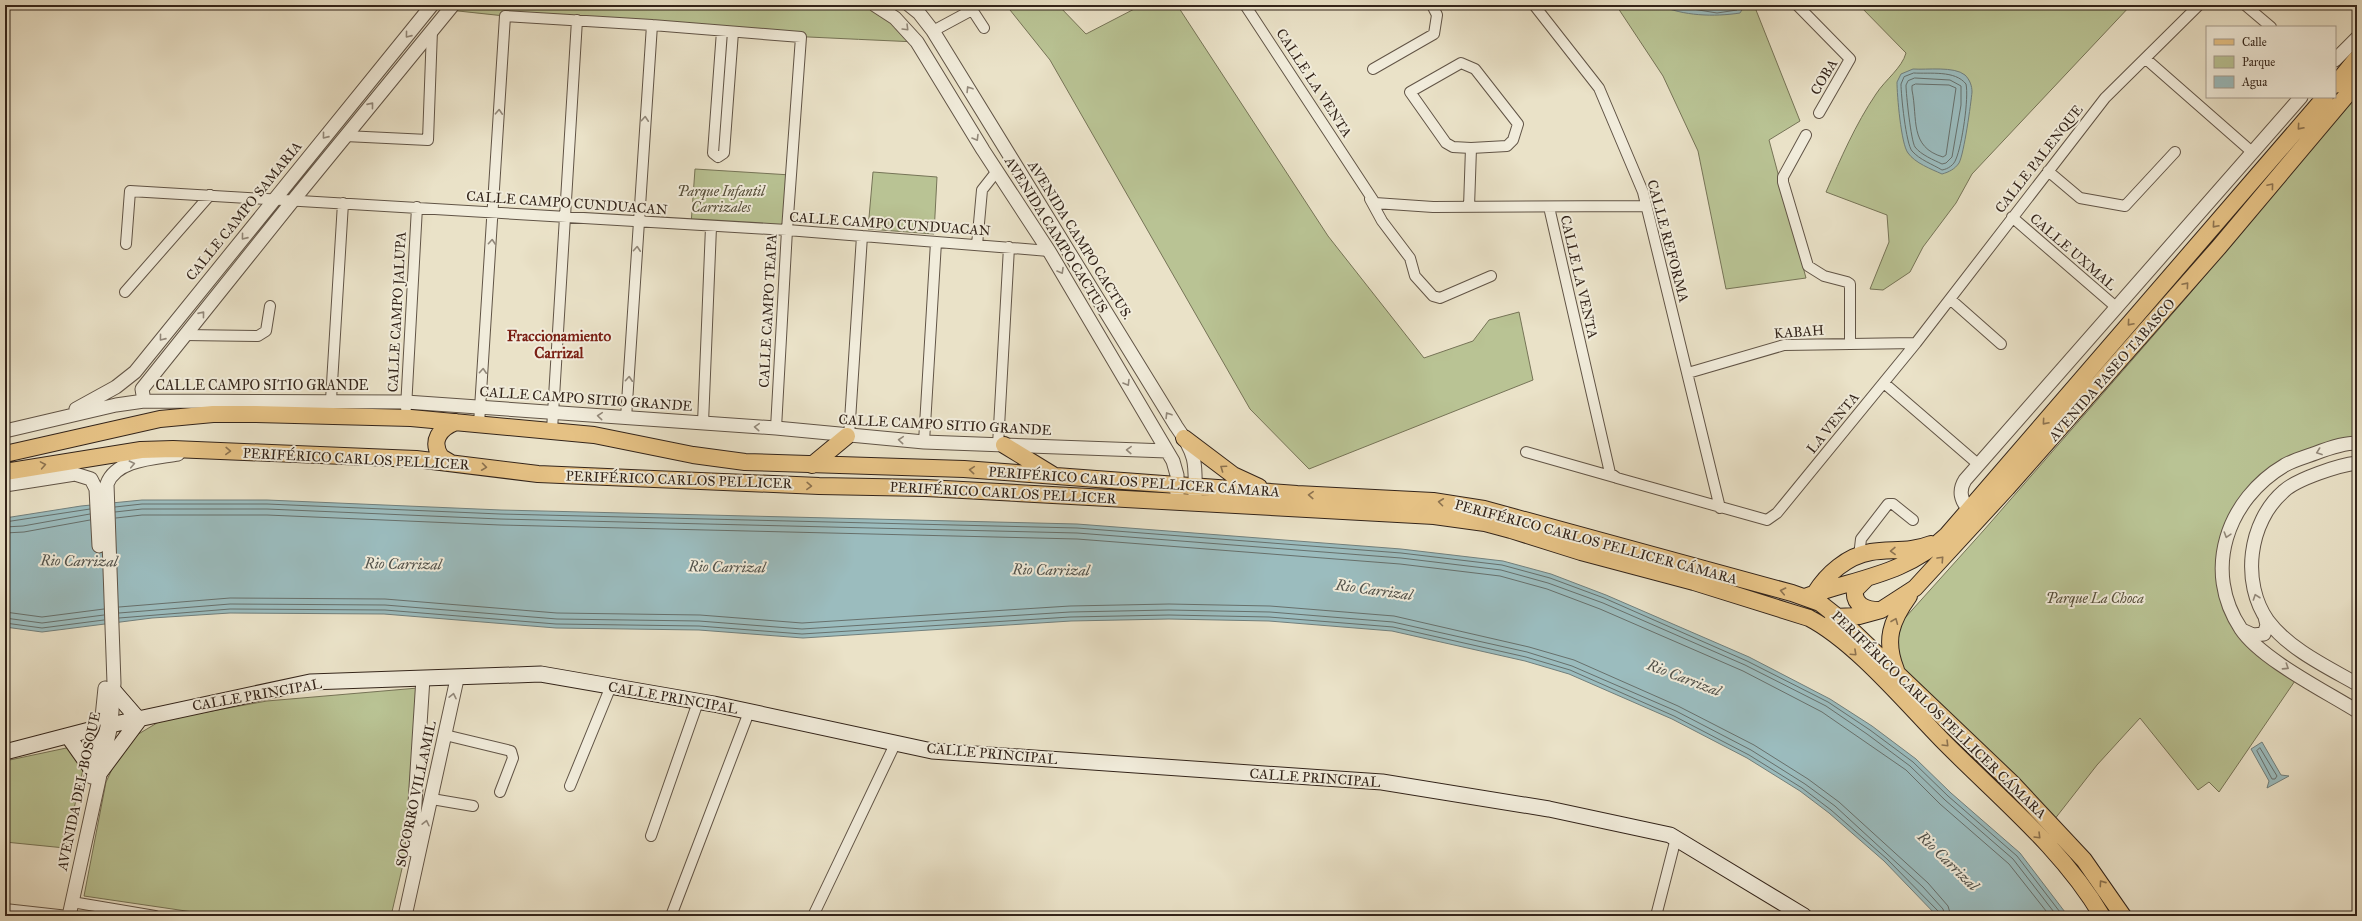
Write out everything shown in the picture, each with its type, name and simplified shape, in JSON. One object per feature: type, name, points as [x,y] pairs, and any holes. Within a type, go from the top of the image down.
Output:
[{"type":"main road","points":[[2336,84],[2355,67]]},
{"type":"main road","name":"AVENIDA PASEO TABASCO","points":[[1839,618],[1869,614],[1881,610],[1915,588],[2007,488],[2209,258],[2357,84]]},
{"type":"main road","name":"AVENIDA PASEO TABASCO","points":[[1819,604],[1867,578],[1915,560],[1944,538],[1970,510],[2324,98]]},
{"type":"main road","name":"PERIFÉRICO CARLOS PELLICER CÁMARA","points":[[5,454],[160,419],[185,416],[291,414],[408,418],[594,435],[693,455],[745,462],[964,469],[1270,492],[1414,499],[1459,504],[1819,604],[1839,618],[2012,783],[2069,843],[2099,880],[2123,916]]},
{"type":"main road","points":[[408,418],[422,425],[429,435],[428,450],[426,455],[416,459]]},
{"type":"main road","points":[[451,463],[441,457],[436,441],[445,427],[456,422]]},
{"type":"main road","points":[[812,465],[848,436]]},
{"type":"main road","points":[[1184,438],[1233,476],[1270,492]]},
{"type":"main road","points":[[1001,445],[1056,477]]},
{"type":"main road","name":"PERIFÉRICO CARLOS PELLICER","points":[[5,472],[141,450],[197,450],[416,459],[538,474],[819,486],[926,488],[1434,516],[1485,523],[1694,582],[1809,618],[1819,604],[1886,682],[2046,844],[2078,880],[2102,916]]},
{"type":"main road","points":[[1819,604],[1826,578],[1859,556],[1876,552],[1917,549],[1944,538]]},
{"type":"main road","points":[[1867,578],[1857,586],[1855,599],[1861,607],[1881,610]]},
{"type":"main road","points":[[1896,672],[1890,657],[1890,636],[1901,608],[1915,588]]},
{"type":"main road","name":"CALLE PRINCIPAL","points":[[5,752],[106,726],[139,720],[213,701],[310,682],[422,678],[457,679],[516,674],[541,674],[749,712],[896,742],[932,751],[1382,782],[1550,809],[1670,835],[1804,916]]},
{"type":"main road","points":[[68,736],[97,770],[139,720],[111,684]]},
{"type":"street","name":"CALLE CAMPO SAMARIA","points":[[62,417],[116,387],[135,372],[432,5]]},
{"type":"street","points":[[144,402],[142,389],[293,200],[453,5]]},
{"type":"street","name":"AVENIDA CAMPO CACTUS","points":[[875,5],[895,18],[911,32],[997,171],[1049,251],[1168,451],[1175,465],[1177,484],[1176,501]]},
{"type":"street","name":"AVENIDA CAMPO CACTUS.","points":[[909,5],[919,12],[933,31],[1184,438],[1194,456],[1195,502]]},
{"type":"street","name":"CALLE LA VENTA","points":[[1245,5],[1317,111],[1382,221],[1410,258],[1415,276],[1433,296],[1440,298],[1491,276]]},
{"type":"street","points":[[1373,69],[1434,34],[1437,15],[1432,5]]},
{"type":"street","name":"CALLE REFORMA","points":[[1534,5],[1599,88],[1643,192],[1720,508]]},
{"type":"street","name":"COBA","points":[[1797,5],[1850,59],[1819,113]]},
{"type":"street","name":"CALLE PALENQUE","points":[[1916,343],[2105,98],[2199,5]]},
{"type":"street","points":[[2245,5],[2269,26]]},
{"type":"street","points":[[933,31],[970,8],[984,28]]},
{"type":"street","name":"CALLE CAMPO TEAPA","points":[[494,212],[505,16],[652,25],[801,37],[787,230],[776,428]]},
{"type":"street","points":[[552,430],[577,20]]},
{"type":"street","points":[[626,418],[652,25]]},
{"type":"street","points":[[345,136],[428,140],[432,30]]},
{"type":"street","points":[[722,31],[713,153],[718,157],[724,153],[733,32]]},
{"type":"street","points":[[2336,59],[2357,38]]},
{"type":"street","points":[[2146,59],[2252,152]]},
{"type":"street","points":[[1460,63],[1475,69],[1518,124],[1515,136],[1506,146],[1471,148],[1453,147],[1446,143],[1410,92],[1460,63]]},
{"type":"street","points":[[1970,510],[1962,500],[1961,487],[2300,98]]},
{"type":"street","points":[[1806,135],[1784,177],[1783,182],[1808,266],[1820,275],[1850,284],[1850,343]]},
{"type":"street","points":[[1469,207],[1471,148]]},
{"type":"street","points":[[2048,171],[2080,198],[2125,206],[2175,152]]},
{"type":"street","points":[[977,245],[982,190],[997,171]]},
{"type":"street","name":"CALLE CAMPO CUNDUACAN","points":[[126,244],[130,191],[417,207],[711,227],[787,230],[1049,251]]},
{"type":"street","points":[[125,292],[210,196]]},
{"type":"street","name":"CALLE LA VENTA","points":[[1370,199],[1380,204],[1469,207],[1549,207],[1608,469],[1617,478]]},
{"type":"street","points":[[331,400],[343,203]]},
{"type":"street","points":[[1549,207],[1646,206]]},
{"type":"street","name":"CALLE CAMPO JALUPA","points":[[408,418],[406,402],[417,207]]},
{"type":"street","points":[[479,424],[494,212]]},
{"type":"street","name":"CALLE UXMAL","points":[[2012,217],[2116,308]]},
{"type":"street","points":[[702,424],[711,227]]},
{"type":"street","points":[[848,436],[862,236]]},
{"type":"street","points":[[924,442],[936,242]]},
{"type":"street","points":[[1001,445],[1009,247]]},
{"type":"street","points":[[1950,299],[2001,344]]},
{"type":"street","points":[[185,335],[258,336],[266,331],[270,306]]},
{"type":"street","name":"KABAH","points":[[1688,373],[1784,345],[1916,343]]},
{"type":"street","name":"LA VENTA","points":[[1720,508],[1760,520],[1770,519],[1777,513],[1916,343]]},
{"type":"street","points":[[1884,383],[1979,465]]},
{"type":"street","name":"CALLE CAMPO SITIO GRANDE","points":[[5,431],[116,405],[144,402],[331,400],[481,406],[702,424],[776,428],[924,442],[1168,451]]},
{"type":"street","points":[[2357,443],[2330,448],[2283,466],[2256,487],[2236,513],[2225,542],[2222,572],[2228,603],[2241,629],[2254,645],[2357,711]]},
{"type":"street","points":[[5,485],[75,474],[91,479],[101,489],[119,468],[197,450]]},
{"type":"street","points":[[1526,452],[1720,508]]},
{"type":"street","points":[[2241,629],[2251,635],[2264,634],[2267,624],[2253,590],[2251,561],[2257,535],[2273,503],[2288,487],[2302,480],[2357,463]]},
{"type":"street","name":"AVENIDA DEL BOSQUE","points":[[64,916],[72,902],[106,726],[111,684],[101,489]]},
{"type":"street","points":[[1859,556],[1861,539],[1888,504],[1893,504],[1913,520]]},
{"type":"street","points":[[2263,613],[2283,637],[2357,684]]},
{"type":"street","points":[[2268,655],[2266,647],[2268,638],[2275,635],[2283,637]]},
{"type":"street","name":"SOCORRO VILLAMIL","points":[[397,916],[414,842],[422,678]]},
{"type":"street","name":"SOCORRO VILLAMIL","points":[[405,916],[432,799],[457,679]]},
{"type":"street","points":[[570,786],[611,686]]},
{"type":"street","points":[[651,836],[698,702]]},
{"type":"street","points":[[671,916],[749,712]]},
{"type":"street","points":[[445,735],[511,751],[513,758],[500,792]]},
{"type":"street","points":[[813,916],[896,742]]},
{"type":"street","name":"AVENIDA DEL BOSQUE","points":[[64,916],[97,770]]},
{"type":"street","points":[[432,799],[473,806]]},
{"type":"street","points":[[1656,916],[1676,838]]},
{"type":"street","points":[[72,902],[135,915],[155,916]]},
{"type":"street","points":[[5,909],[64,916]]},
{"type":"green space","points":[[453,5],[875,5],[917,42],[741,34],[566,22],[449,10]]},
{"type":"green space","points":[[1006,5],[1058,5],[1086,34],[1142,5],[1177,5],[1328,236],[1424,358],[1473,341],[1489,320],[1519,312],[1533,380],[1309,469],[1250,409],[1050,60]]},
{"type":"green space","points":[[1616,5],[1754,5],[1800,121],[1769,140],[1806,278],[1726,289],[1698,151],[1663,76]]},
{"type":"green space","points":[[1859,5],[2131,5],[1972,174],[1956,203],[1923,247],[1910,272],[1883,290],[1870,289],[1889,242],[1887,215],[1826,192],[1861,118],[1880,89],[1901,64],[1906,53]]},
{"type":"green space","name":"Parque La Choca","points":[[2357,95],[2357,443],[2292,461],[2250,494],[2222,562],[2241,629],[2299,675],[2219,792],[2209,782],[2198,790],[2140,718],[2097,765],[2054,820],[1903,669],[1898,650],[1898,638],[1901,625],[1904,619],[1984,530],[2187,297]]},
{"type":"green space","name":"Parque Infantil Carrizales","points":[[695,169],[791,175],[787,230],[691,225]]},
{"type":"green space","points":[[873,172],[937,177],[934,234],[868,229]]},
{"type":"green space","points":[[418,688],[407,847],[391,916],[220,916],[84,896],[106,782],[125,742],[162,720],[267,701]]},
{"type":"green space","points":[[71,747],[84,765],[65,848],[5,842],[5,761]]},
{"type":"water","points":[[1659,5],[1745,5],[1740,13],[1699,15],[1668,9]]},
{"type":"water","points":[[1913,69],[1954,70],[1965,75],[1971,85],[1972,92],[1961,158],[1956,167],[1942,174],[1911,157],[1903,140],[1897,82],[1901,74]]},
{"type":"water","name":"Rio Carrizal","points":[[142,500],[267,500],[501,510],[1077,524],[1401,549],[1503,561],[1551,574],[1606,595],[1749,657],[1830,699],[1872,726],[1916,759],[1951,793],[2020,853],[2068,916],[1937,916],[1884,861],[1829,813],[1800,791],[1747,758],[1672,719],[1569,674],[1525,661],[1392,631],[1269,621],[1169,619],[1071,621],[803,638],[699,630],[556,628],[384,614],[230,613],[152,618],[42,632],[5,627],[5,518],[81,506]]},
{"type":"water","points":[[2262,742],[2281,775],[2289,776],[2267,788],[2269,781],[2251,749]]},
{"type":"district","name":"Fraccionamiento Carrizal","points":[[559,344]]}]
